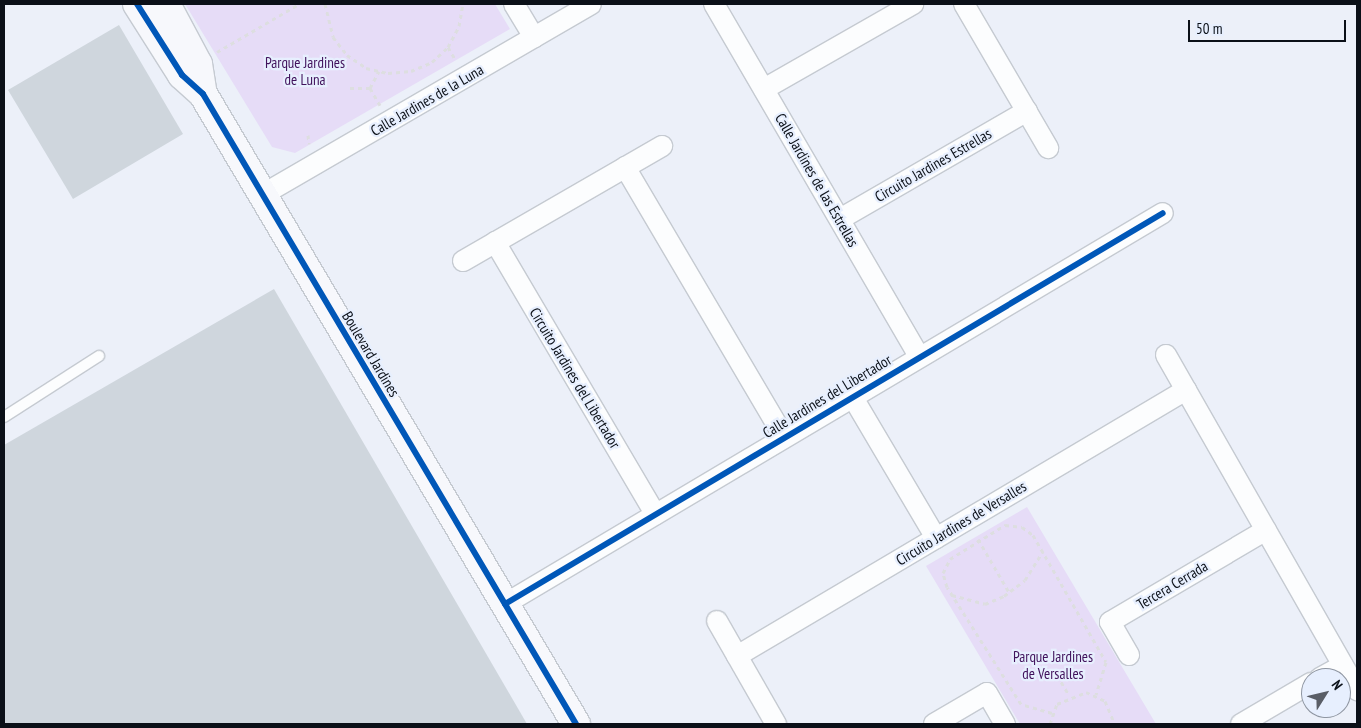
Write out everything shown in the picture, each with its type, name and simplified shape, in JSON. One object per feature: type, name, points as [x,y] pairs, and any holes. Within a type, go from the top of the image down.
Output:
[{"type":"street","name":"Boulevard Jardines","points":[[137,4],[182,75],[203,94],[576,724]]},
{"type":"street","name":"Boulevard Jardines","points":[[166,4],[198,64],[203,94]]},
{"type":"street","points":[[514,4],[534,37]]},
{"type":"street","name":"Calle Jardines de la Luna","points":[[262,195],[591,4]]},
{"type":"street","name":"Calle Jardines de las Estrellas","points":[[714,4],[919,356]]},
{"type":"street","points":[[764,89],[913,4]]},
{"type":"street","points":[[964,4],[1048,148]]},
{"type":"street","name":"Circuito Jardines Estrellas","points":[[840,219],[1027,111]]},
{"type":"street","points":[[463,261],[662,146]]},
{"type":"street","points":[[625,167],[784,437]]},
{"type":"street","name":"Calle Jardines del Libertador","points":[[505,604],[919,356],[1163,213]]},
{"type":"street","name":"Circuito Jardines del Libertador","points":[[495,242],[655,514]]},
{"type":"street","points":[[1166,355],[1357,690]]},
{"type":"street","name":"Circuito Jardines de Versalles","points":[[737,656],[1186,390]]},
{"type":"street","points":[[852,396],[936,538]]},
{"type":"street","name":"Tercera Cerrada","points":[[1129,655],[1110,622],[1266,530]]},
{"type":"street","points":[[716,621],[776,724]]},
{"type":"street","points":[[1338,668],[1343,665]]},
{"type":"street","points":[[1241,724],[1301,690]]},
{"type":"street","points":[[934,724],[987,693],[1005,724]]},
{"type":"lane","points":[[4,417],[99,356]]},
{"type":"path","points":[[198,64],[299,4]]},
{"type":"path","points":[[325,4],[333,37],[347,55],[379,71],[411,71],[432,62],[448,47],[459,26],[462,4]]},
{"type":"path","points":[[350,88],[370,88],[379,71]]},
{"type":"path","points":[[967,520],[1009,592]]},
{"type":"path","points":[[1052,713],[1021,704],[952,594],[943,573],[950,559],[1005,524],[1022,526],[1043,551],[1106,662],[1096,695]]},
{"type":"path","points":[[952,594],[985,604],[1009,592],[1038,564],[1043,551]]},
{"type":"path","points":[[1057,675],[1069,695]]},
{"type":"path","points":[[1050,724],[1052,713],[1069,695],[1096,695],[1112,709],[1115,724]]},
{"type":"green space","name":"Parque Jardines de Luna","points":[[185,4],[495,4],[510,29],[295,153],[272,147]]},
{"type":"green space","name":"Parque Jardines de Versalles","points":[[1027,507],[1156,724],[1020,724],[926,566]]},
{"type":"building","points":[[119,25],[183,134],[73,199],[8,90]]},
{"type":"building","points":[[274,289],[527,724],[4,724],[4,445]]},
{"type":"cycle path","points":[[137,4],[182,75],[203,94],[576,724]]},
{"type":"cycle path","points":[[505,604],[1163,213]]}]
